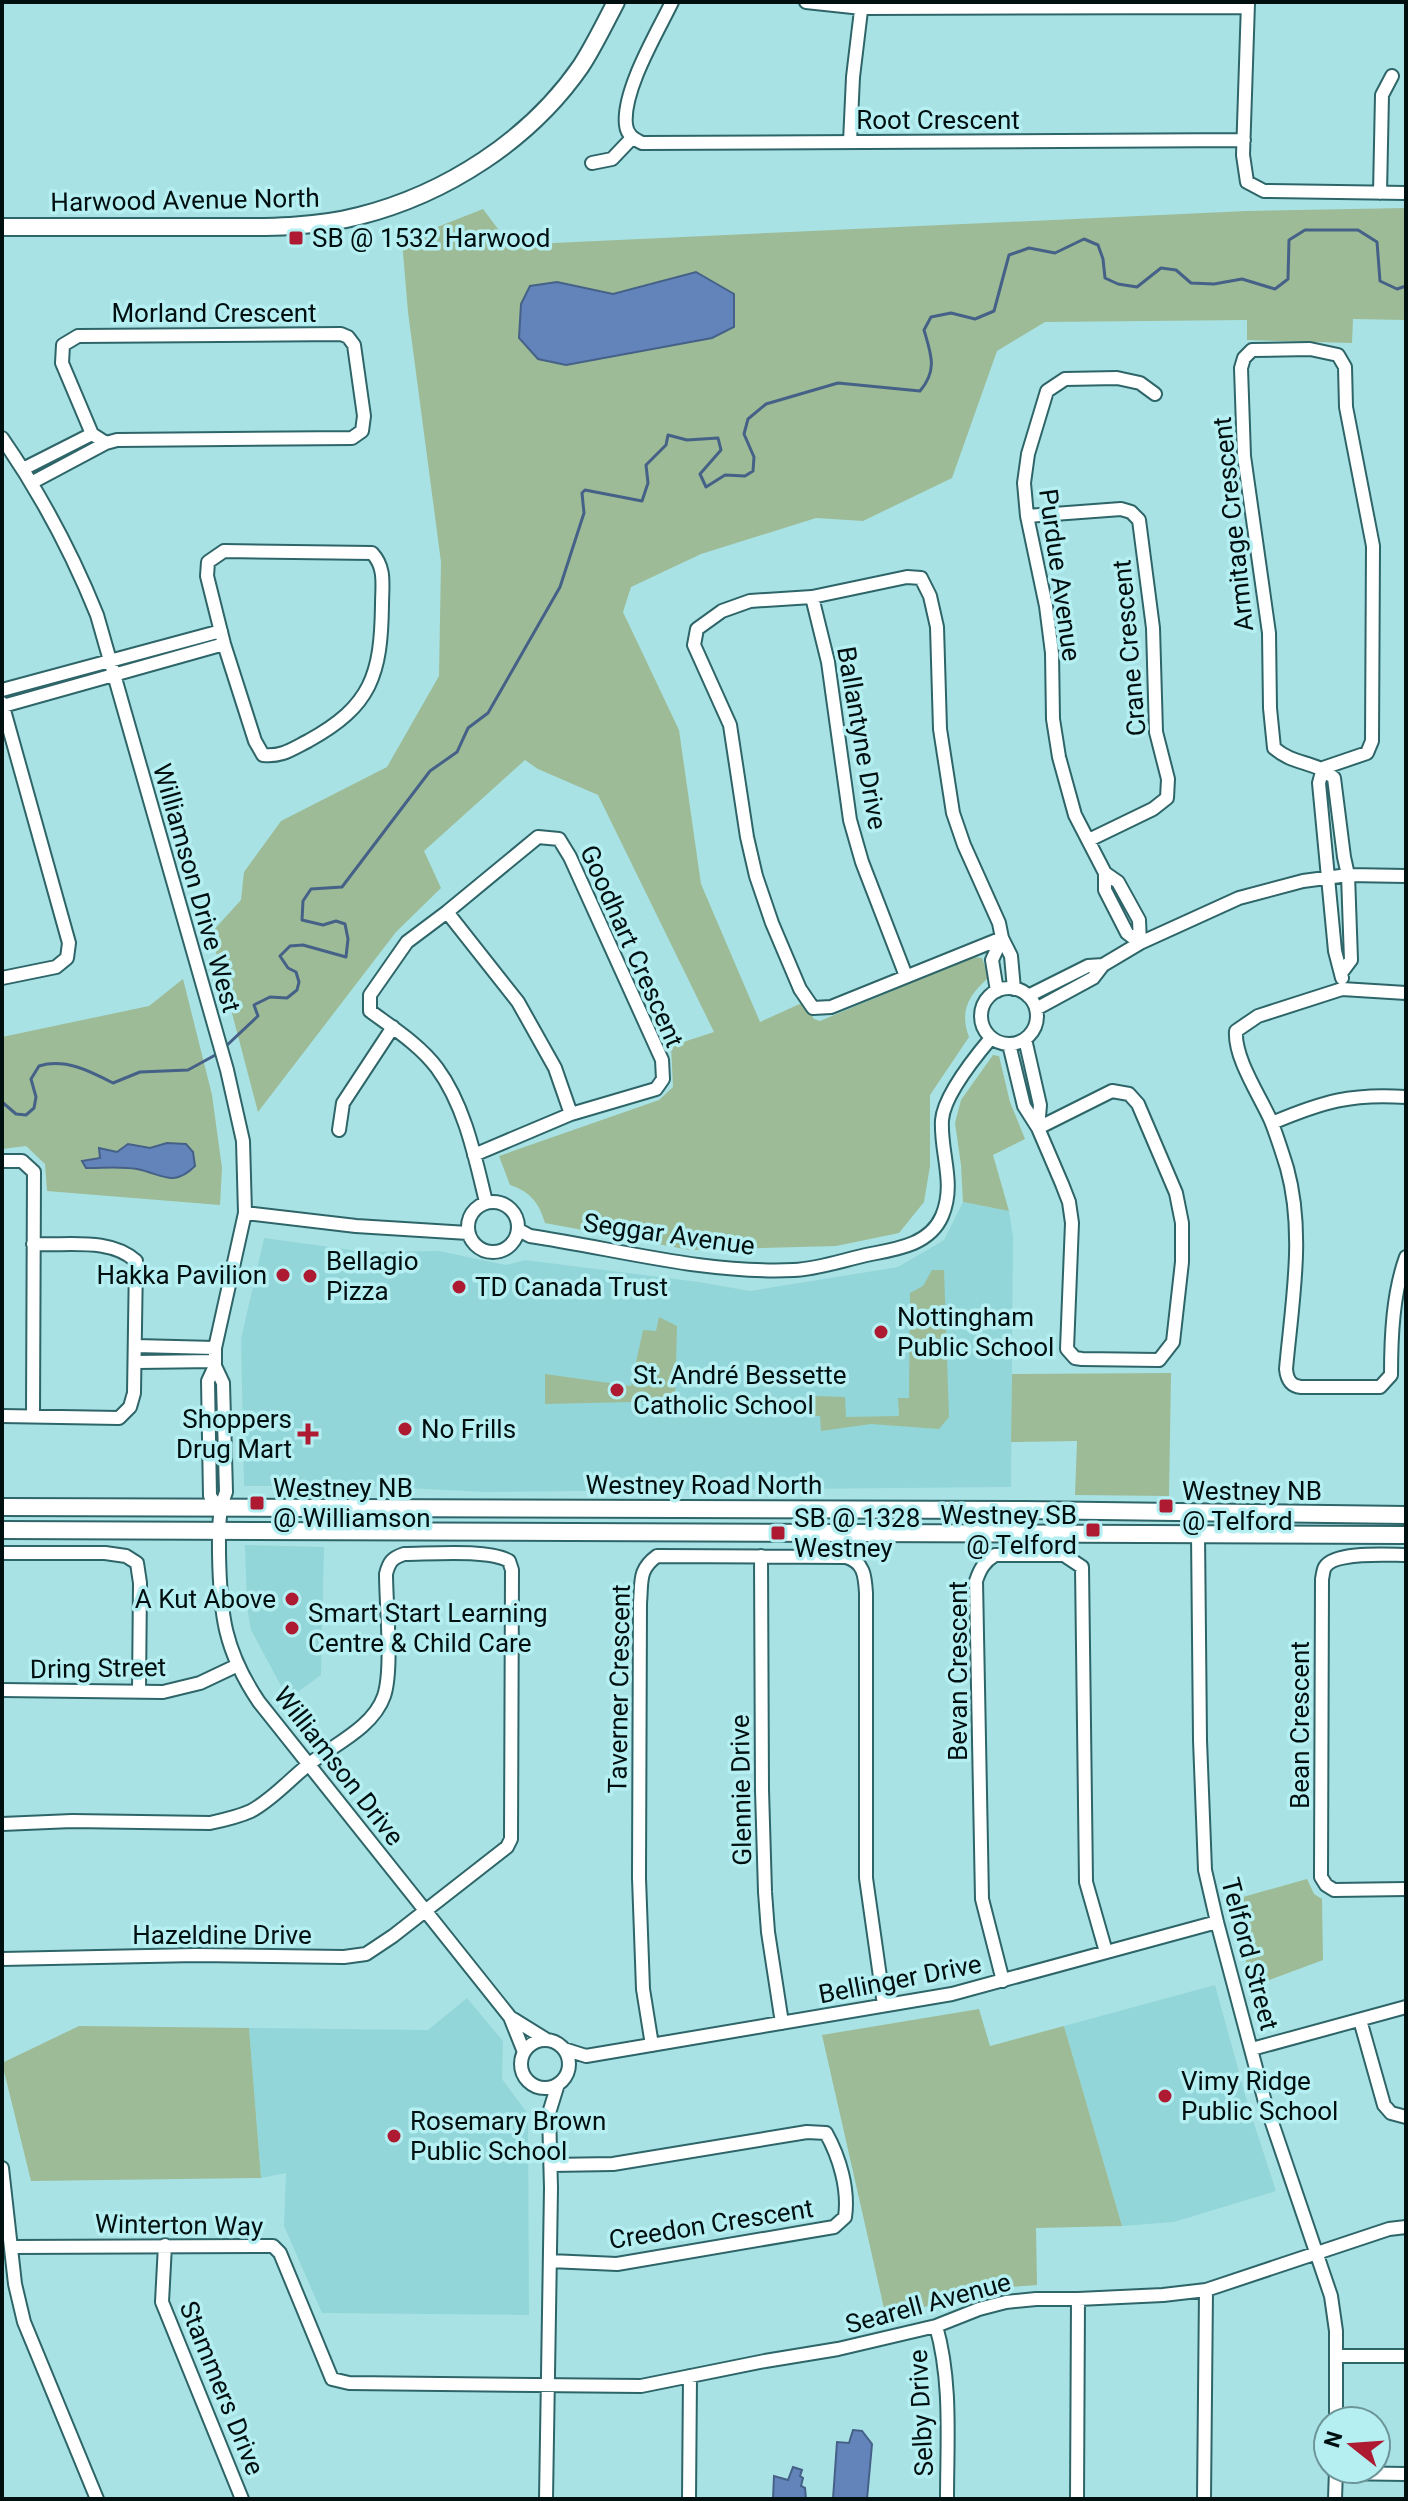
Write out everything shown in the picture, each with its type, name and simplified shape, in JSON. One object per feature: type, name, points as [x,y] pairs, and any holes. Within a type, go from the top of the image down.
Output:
[{"type":"main road","name":"Harwood Avenue North","points":[[2,227],[277,227],[359,217],[412,199],[469,170],[513,139],[544,110],[580,66],[616,2]]},
{"type":"main road","name":"Westney Road North","points":[[2,1507],[1200,1511],[1406,1515]]},
{"type":"main road","name":"Westney Road North","points":[[2,1530],[1406,1535]]},
{"type":"street","points":[[592,163],[612,159],[632,138],[626,127],[630,91],[672,2]]},
{"type":"street","points":[[806,2],[862,5],[1247,5],[1243,155],[1247,182],[1264,191],[1406,193]]},
{"type":"street","points":[[850,142],[853,77],[862,5]]},
{"type":"street","points":[[1380,193],[1382,95],[1392,76]]},
{"type":"street","name":"Root Crescent","points":[[632,138],[642,143],[1244,140]]},
{"type":"street","name":"Morland Crescent","points":[[31,483],[117,440],[352,438],[362,431],[364,416],[354,345],[341,334],[78,336],[63,345],[62,363],[92,434]]},
{"type":"street","name":"Armitage Crescent","points":[[1252,350],[1325,350],[1338,355],[1345,367],[1346,407],[1373,546],[1372,741],[1367,753],[1323,768],[1287,759],[1274,748],[1269,633],[1244,456],[1241,368],[1244,358],[1252,350]]},
{"type":"street","name":"Purdue Avenue","points":[[1140,943],[1127,933],[1105,890],[1105,873],[1075,815],[1059,757],[1053,719],[1052,653],[1046,606],[1027,516],[1024,483],[1028,454],[1047,391],[1065,379],[1117,378],[1140,383],[1155,394]]},
{"type":"street","name":"Williamson Drive West","points":[[2,428],[4,441],[77,565],[97,615],[227,1070],[243,1141],[245,1213],[215,1358],[223,1383],[226,1492],[219,1508]]},
{"type":"street","points":[[23,469],[92,434],[106,443]]},
{"type":"street","name":"Crane Crescent","points":[[1027,516],[1121,509],[1131,512],[1139,520],[1153,628],[1156,732],[1168,779],[1167,798],[1153,809],[1089,840]]},
{"type":"street","points":[[224,551],[372,553],[380,562],[382,637],[378,664],[368,687],[350,713],[323,733],[279,757],[263,755],[255,741],[222,638],[207,576],[208,562],[224,551]]},
{"type":"street","points":[[1002,938],[831,1007],[813,1008],[800,989],[756,876],[730,725],[694,645],[697,629],[722,611],[750,601],[812,597],[907,577],[921,578],[930,596],[937,627],[940,729],[953,813],[1011,956],[1014,989]]},
{"type":"street","name":"Ballantyne Drive","points":[[812,597],[828,662],[850,820],[862,862],[906,976]]},
{"type":"street","points":[[2,978],[56,967],[67,958],[69,943],[2,704],[113,668],[222,638]]},
{"type":"street","points":[[2,690],[113,668]]},
{"type":"street","points":[[1342,972],[1351,960],[1348,875],[1334,778],[1323,768],[1319,783],[1335,951],[1342,972],[1342,989]]},
{"type":"street","name":"Goodhart Crescent","points":[[474,1155],[571,1114],[656,1089],[663,1079],[662,1060],[559,839],[538,837],[407,942],[370,995],[370,1011],[437,1066],[454,1096],[486,1202]]},
{"type":"street","points":[[1036,1009],[1093,978],[1103,965],[1140,943],[1239,898],[1268,888],[1348,875],[1406,876]]},
{"type":"street","points":[[447,912],[518,1002],[555,1068],[571,1114]]},
{"type":"street","points":[[997,991],[992,960],[1002,938]]},
{"type":"street","points":[[1028,996],[1088,966],[1103,965]]},
{"type":"street","points":[[1014,989],[1028,996],[1036,1009],[1035,1026],[1025,1039],[1009,1044],[991,1038],[985,1031],[981,1013],[984,1004],[997,991],[1014,989]]},
{"type":"street","points":[[1406,993],[1342,989],[1258,1016],[1236,1031],[1237,1049],[1272,1123],[1296,1209],[1295,1270],[1286,1369],[1290,1382],[1301,1387],[1380,1387],[1391,1375],[1391,1340],[1406,1257]]},
{"type":"street","points":[[339,1130],[343,1103],[393,1027]]},
{"type":"street","name":"Seggar Avenue","points":[[519,1230],[530,1236],[728,1268],[796,1270],[905,1247],[922,1240],[940,1220],[948,1200],[942,1118],[947,1103],[975,1057],[991,1038]]},
{"type":"street","points":[[1025,1039],[1040,1105],[1038,1128]]},
{"type":"street","points":[[1009,1044],[1024,1106],[1038,1128],[1069,1202],[1072,1223],[1067,1349],[1075,1358],[1082,1359],[1159,1360],[1173,1342],[1182,1262],[1182,1223],[1176,1193],[1138,1104],[1129,1094],[1112,1091],[1038,1128]]},
{"type":"street","points":[[1272,1123],[1347,1097],[1406,1097]]},
{"type":"street","points":[[2,1161],[22,1161],[34,1172],[33,1416]]},
{"type":"street","points":[[486,1202],[502,1203],[512,1209],[518,1219],[519,1230],[512,1245],[496,1254],[477,1247],[468,1233],[470,1219],[486,1202]]},
{"type":"street","points":[[245,1213],[356,1226],[468,1233]]},
{"type":"street","points":[[2,1416],[119,1418],[130,1407],[134,1393],[137,1362],[136,1261],[126,1252],[109,1246],[33,1244]]},
{"type":"street","points":[[136,1346],[215,1358]]},
{"type":"street","points":[[137,1362],[215,1358]]},
{"type":"street","name":"Williamson Drive","points":[[219,1508],[222,1621],[238,1665],[259,1702],[510,2017],[524,2052]]},
{"type":"street","name":"Telford Street","points":[[1200,1511],[1205,1870],[1265,2102],[1334,2312],[1336,2405]]},
{"type":"street","points":[[2,1553],[105,1553],[126,1556],[137,1563],[140,1583],[139,1691]]},
{"type":"street","name":"Hazeldine Drive","points":[[2,1959],[196,1955],[344,1957],[366,1954],[507,1847],[511,1839],[512,1570],[509,1561],[500,1556],[404,1554],[389,1563],[386,1574],[388,1673],[383,1700],[363,1725],[309,1764]]},
{"type":"street","name":"Bevan Crescent","points":[[1003,1981],[982,1899],[976,1581],[986,1560],[995,1555],[1064,1555],[1082,1567],[1086,1882],[1106,1952]]},
{"type":"street","name":"Bean Crescent","points":[[1406,1555],[1333,1560],[1326,1566],[1322,1579],[1321,1840],[1321,1877],[1334,1890],[1406,1889]]},
{"type":"street","name":"Taverner Crescent","points":[[652,2045],[643,1989],[639,1878],[639,1697],[642,1574],[646,1564],[657,1556],[846,1557],[856,1560],[865,1576],[866,1878],[884,2005]]},
{"type":"street","name":"Glennie Drive","points":[[761,1556],[765,1892],[782,2023]]},
{"type":"street","name":"Dring Street","points":[[2,1690],[163,1692],[187,1688],[238,1665]]},
{"type":"street","points":[[2,1824],[72,1821],[210,1823],[231,1819],[267,1801],[309,1764]]},
{"type":"street","name":"Bellinger Drive","points":[[564,2049],[586,2056],[952,1994],[1217,1922]]},
{"type":"street","points":[[1252,2049],[1406,2007]]},
{"type":"street","name":"Williamson Drive","points":[[510,2017],[547,2040]]},
{"type":"street","points":[[1360,2020],[1384,2105],[1391,2113],[1406,2117]]},
{"type":"street","points":[[549,2113],[535,2086],[527,2080],[522,2070],[524,2052],[535,2042],[547,2040],[556,2043],[564,2049],[568,2060],[567,2073]]},
{"type":"street","points":[[546,2499],[551,2165],[549,2113],[558,2084],[586,2056]]},
{"type":"street","points":[[535,2086],[547,2088],[558,2084]]},
{"type":"street","name":"Creedon Crescent","points":[[550,2261],[617,2264],[834,2227],[845,2217],[848,2199],[834,2148],[826,2133],[807,2132],[613,2164],[551,2165]]},
{"type":"street","points":[[2,2168],[15,2284],[24,2322],[97,2499]]},
{"type":"street","name":"Searell Avenue","points":[[548,2384],[641,2386],[838,2349],[936,2326],[1006,2302],[1163,2295],[1206,2290],[1389,2229],[1406,2227]]},
{"type":"street","name":"Stammers Drive","points":[[165,2245],[162,2302],[242,2499]]},
{"type":"street","name":"Winterton Way","points":[[12,2247],[273,2246],[280,2253],[332,2379],[349,2383],[548,2384]]},
{"type":"street","points":[[1204,2499],[1206,2290]]},
{"type":"street","points":[[1077,2499],[1078,2299]]},
{"type":"street","name":"Selby Drive","points":[[936,2326],[945,2372],[947,2499]]},
{"type":"street","points":[[1336,2356],[1406,2356]]},
{"type":"street","points":[[689,2499],[690,2376]]},
{"type":"shaded area","points":[[696,272],[734,294],[734,327],[712,338],[566,365],[538,359],[519,338],[521,304],[530,286],[557,282],[613,294]]},
{"type":"shaded area","points":[[167,1143],[186,1144],[193,1152],[195,1166],[180,1176],[167,1178],[131,1168],[86,1168],[82,1161],[100,1158],[99,1148],[117,1152],[128,1144],[150,1148]]},
{"type":"shaded area","points":[[963,1202],[1009,1211],[1013,1237],[1011,1487],[485,1492],[366,1486],[244,1486],[241,1339],[264,1238],[366,1252],[439,1251],[506,1265],[525,1260],[750,1291],[898,1267],[944,1240]]},
{"type":"shaded area","points":[[245,1545],[324,1547],[321,1675],[288,1699],[251,1630]]},
{"type":"shaded area","name":"Vimy Ridge Public School","points":[[1215,1985],[1276,2191],[1174,2222],[1122,2226],[1064,2026]]},
{"type":"shaded area","name":"Rosemary Brown Public School","points":[[467,1998],[503,2041],[502,2079],[528,2114],[529,2315],[322,2313],[284,2226],[286,2173],[261,2178],[249,2028],[428,2030]]},
{"type":"shaded area","points":[[853,2430],[862,2431],[872,2444],[867,2499],[833,2499],[837,2442],[849,2443]]},
{"type":"shaded area","points":[[793,2467],[802,2470],[801,2486],[805,2488],[806,2499],[773,2499],[774,2476],[788,2480]]},
{"type":"green space","points":[[1406,208],[1406,320],[1353,319],[1352,343],[1247,340],[1247,320],[1045,322],[997,351],[952,478],[863,521],[816,518],[701,554],[631,587],[623,612],[679,730],[701,884],[760,1022],[804,1002],[814,1019],[820,1021],[973,957],[982,958],[989,977],[968,1004],[965,1019],[969,1037],[930,1095],[930,1166],[924,1202],[899,1233],[836,1246],[690,1250],[545,1223],[533,1199],[510,1185],[499,1156],[659,1100],[673,1087],[671,1046],[714,1032],[598,795],[538,769],[525,760],[424,851],[441,888],[396,932],[258,1112],[211,933],[241,900],[244,872],[281,821],[387,767],[439,676],[441,562],[408,312],[402,241],[483,209],[510,245],[1246,211]]},
{"type":"green space","points":[[183,979],[212,1095],[222,1168],[220,1205],[47,1191],[45,1164],[26,1146],[2,1149],[2,1037],[149,1006]]},
{"type":"green space","points":[[993,1055],[999,1056],[1010,1102],[1025,1139],[993,1155],[1009,1211],[963,1202],[955,1123],[961,1100]]},
{"type":"green space","points":[[932,1270],[944,1270],[949,1417],[939,1429],[871,1424],[821,1431],[820,1416],[814,1416],[814,1396],[845,1397],[846,1417],[899,1416],[898,1398],[909,1398],[910,1293],[923,1286]]},
{"type":"green space","points":[[659,1317],[677,1326],[675,1401],[545,1404],[545,1374],[631,1386],[643,1330],[656,1331]]},
{"type":"green space","points":[[1171,1373],[1169,1496],[1075,1495],[1077,1441],[1011,1442],[1012,1374]]},
{"type":"green space","points":[[1307,1879],[1314,1894],[1322,1899],[1323,1960],[1253,1986],[1229,1901]]},
{"type":"green space","points":[[979,2009],[990,2046],[1064,2026],[1122,2226],[1036,2228],[1037,2285],[997,2288],[886,2317],[822,2035]]},
{"type":"green space","points":[[79,2026],[249,2028],[261,2178],[31,2181],[2,2063]]},
{"type":"waterway","points":[[224,1048],[258,1016],[254,1005],[270,997],[287,998],[297,990],[299,982],[296,972],[288,968],[280,956],[290,946],[303,945],[346,957],[348,939],[345,924],[336,921],[323,925],[302,920],[303,901],[311,889],[342,887],[430,771],[457,752],[468,728],[488,713],[560,587],[584,513],[582,493],[585,490],[642,501],[648,483],[646,465],[666,445],[668,435],[687,440],[718,438],[721,450],[700,474],[706,487],[725,475],[745,476],[753,471],[754,457],[744,434],[748,419],[766,404],[838,383],[920,391],[931,369],[931,354],[924,330],[931,317],[951,313],[975,319],[994,311],[1009,255],[1029,248],[1055,253],[1084,239],[1098,245],[1105,278],[1118,284],[1137,287],[1161,268],[1176,270],[1191,283],[1214,284],[1242,279],[1275,289],[1288,279],[1289,240],[1305,230],[1358,230],[1377,242],[1380,281],[1397,289],[1406,286]]},
{"type":"waterway","points":[[2,1102],[16,1114],[26,1115],[34,1108],[36,1097],[31,1079],[39,1066],[68,1065],[113,1083],[140,1072],[188,1070],[219,1053]]},
{"type":"place","name":"SB @ 1532 Harwood","points":[[296,238]]},
{"type":"place","name":"Hakka Pavilion","points":[[283,1275]]},
{"type":"place","name":"Bellagio Pizza","points":[[310,1276]]},
{"type":"place","name":"TD Canada Trust","points":[[459,1287]]},
{"type":"place","name":"Nottingham Public School","points":[[881,1332]]},
{"type":"place","name":"St. André Bessette Catholic School","points":[[617,1390]]},
{"type":"place","name":"No Frills","points":[[405,1429]]},
{"type":"place","name":"Shoppers Drug Mart","points":[[308,1434]]},
{"type":"place","name":"Westney NB @ Williamson","points":[[257,1503]]},
{"type":"place","name":"Westney NB @ Telford","points":[[1166,1506]]},
{"type":"place","name":"Westney SB @ Telford","points":[[1093,1530]]},
{"type":"place","name":"SB @ 1328 Westney","points":[[778,1533]]},
{"type":"place","name":"A Kut Above","points":[[292,1599]]},
{"type":"place","name":"Smart Start Learning Centre & Child Care","points":[[292,1628]]},
{"type":"place","name":"Vimy Ridge Public School","points":[[1165,2096]]},
{"type":"place","name":"Rosemary Brown Public School","points":[[394,2136]]}]
